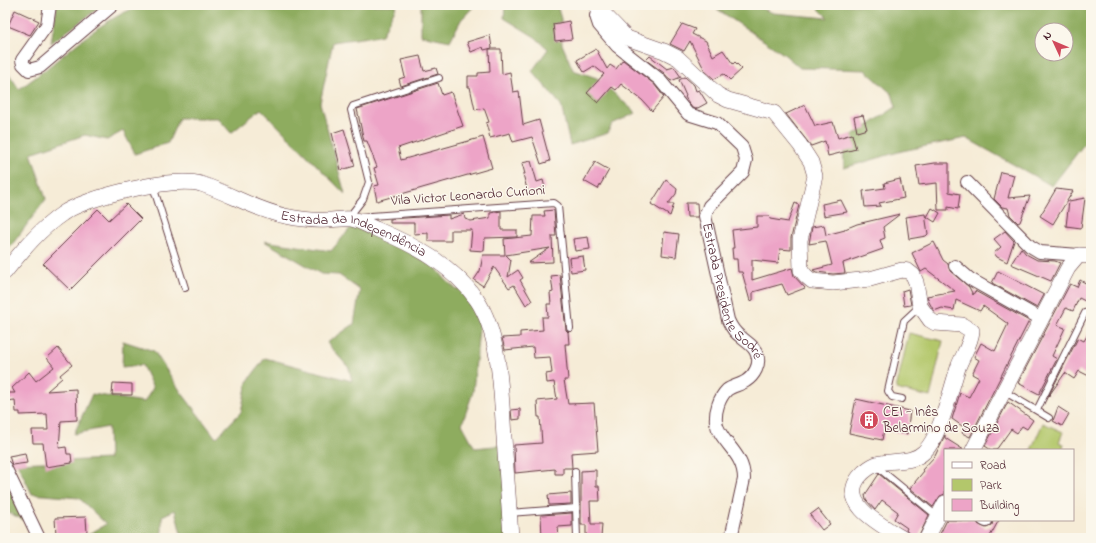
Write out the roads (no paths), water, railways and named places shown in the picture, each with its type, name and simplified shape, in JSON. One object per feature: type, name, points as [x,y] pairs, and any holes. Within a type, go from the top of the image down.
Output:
[{"type":"street","points":[[50,5],[47,25],[22,60],[23,64],[29,70],[40,67],[113,5]]},
{"type":"street","points":[[598,7],[627,38],[664,51],[678,58],[718,95],[728,100],[774,113],[800,145],[810,162],[814,176],[800,240],[801,270],[806,276],[812,280],[833,283],[870,279],[902,270],[908,271],[913,275],[916,282],[920,306],[930,320],[934,323],[962,325],[969,327],[972,331],[971,338],[959,365],[929,446],[917,457],[875,465],[860,476],[856,482],[854,491],[856,502],[867,515],[902,538]]},
{"type":"street","name":"Estrada Presidente Sodré","points":[[598,7],[596,16],[599,25],[617,46],[659,79],[688,114],[716,123],[742,147],[745,154],[745,166],[743,172],[709,206],[705,216],[728,320],[734,331],[754,348],[758,355],[758,362],[753,375],[746,381],[728,389],[722,396],[716,411],[718,429],[741,462],[744,469],[744,478],[731,538]]},
{"type":"street","name":"Estrada da Independência","points":[[5,272],[39,234],[62,214],[74,207],[107,196],[153,184],[189,182],[201,184],[229,197],[283,216],[328,220],[351,219],[391,235],[425,252],[440,263],[470,290],[483,311],[492,336],[500,385],[511,538]]},
{"type":"street","points":[[967,182],[1030,246],[1040,252],[1085,256]]},
{"type":"street","points":[[975,449],[1068,268],[1085,256]]},
{"type":"street","points":[[954,266],[970,279],[1041,319]]},
{"type":"street","points":[[5,467],[39,538]]},
{"type":"street","points":[[927,538],[944,505]]},
{"type":"lane","points":[[351,219],[363,199],[369,182],[351,110],[353,106],[439,78]]},
{"type":"lane","points":[[153,184],[185,288]]},
{"type":"lane","name":"Vila Victor Leonardo Curioni","points":[[351,219],[359,215],[554,203],[558,206],[570,328]]},
{"type":"lane","points":[[902,399],[892,397],[888,390],[904,321],[920,306]]},
{"type":"lane","points":[[1034,410],[1038,408],[1085,313]]},
{"type":"lane","points":[[1004,392],[1049,418]]},
{"type":"lane","points":[[875,465],[938,517]]},
{"type":"lane","points":[[575,471],[577,538]]},
{"type":"lane","points":[[509,513],[576,508]]},
{"type":"place","name":"CEI - Inês Belarmino de Souza","points":[[869,420]]}]
